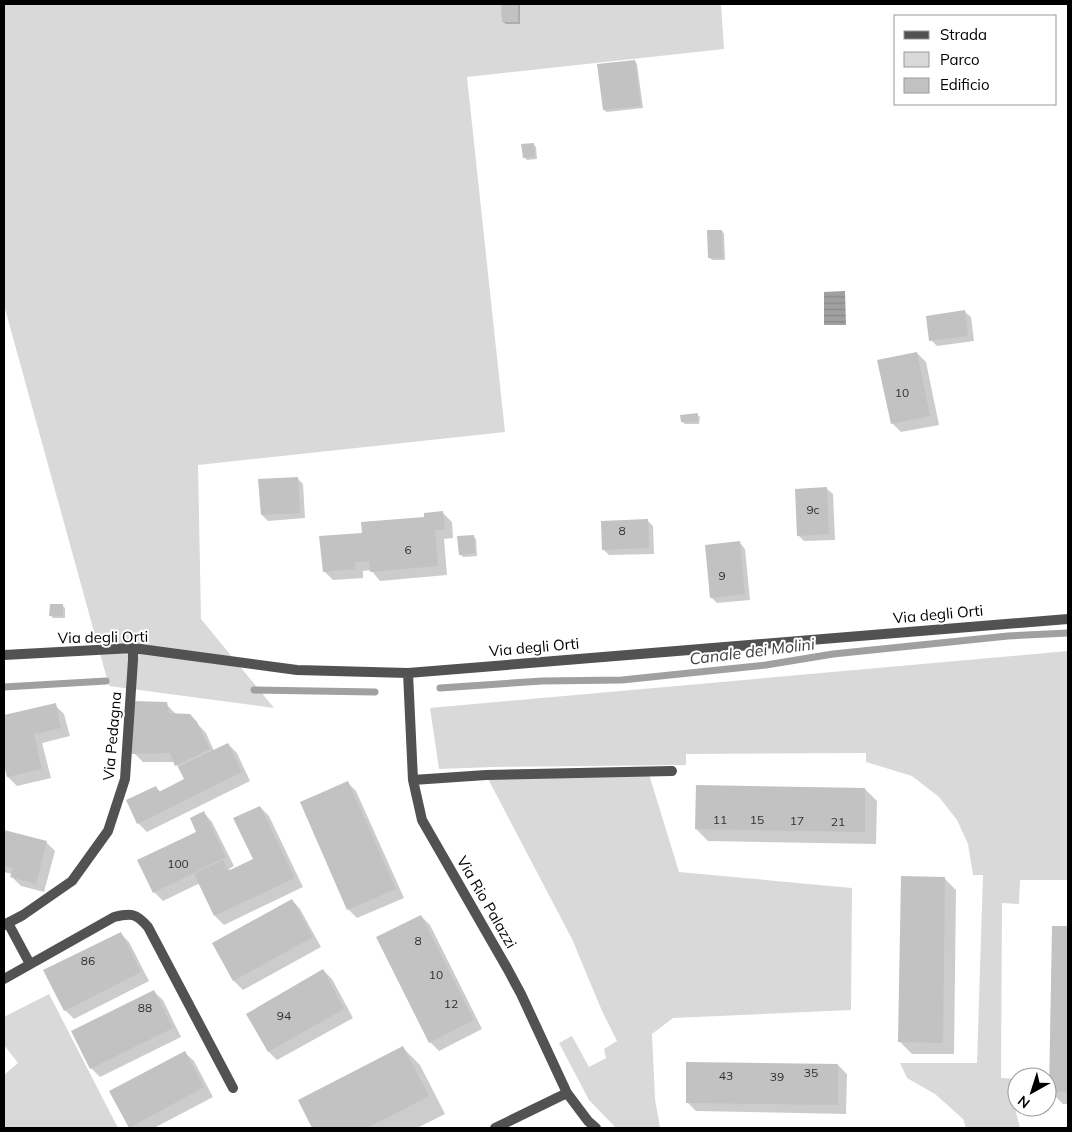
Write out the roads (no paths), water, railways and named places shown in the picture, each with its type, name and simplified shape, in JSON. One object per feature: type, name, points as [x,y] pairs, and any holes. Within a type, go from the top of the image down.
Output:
[{"type":"street","name":"Via degli Orti","points":[[4,655],[133,648],[297,670],[408,673],[1068,619]]},
{"type":"street","name":"Via Pedagna","points":[[6,924],[23,915],[72,881],[108,831],[126,780],[133,648]]},
{"type":"street","name":"Via Rio Palazzi","points":[[408,673],[414,780],[422,820],[521,994],[566,1093],[588,1121],[596,1128]]},
{"type":"street","points":[[414,780],[486,775],[672,771]]},
{"type":"street","points":[[4,979],[114,917],[133,914],[140,918],[148,927],[233,1088]]},
{"type":"street","points":[[6,924],[30,964]]},
{"type":"street","points":[[495,1128],[566,1093]]},
{"type":"waterway","name":"Canale dei Molini","points":[[440,688],[542,681],[622,680],[766,665],[833,654],[1008,636],[1068,633]]},
{"type":"waterway","name":"Canale dei Molini","points":[[4,687],[106,681]]},
{"type":"waterway","name":"Canale dei Molini","points":[[254,690],[375,692]]}]
